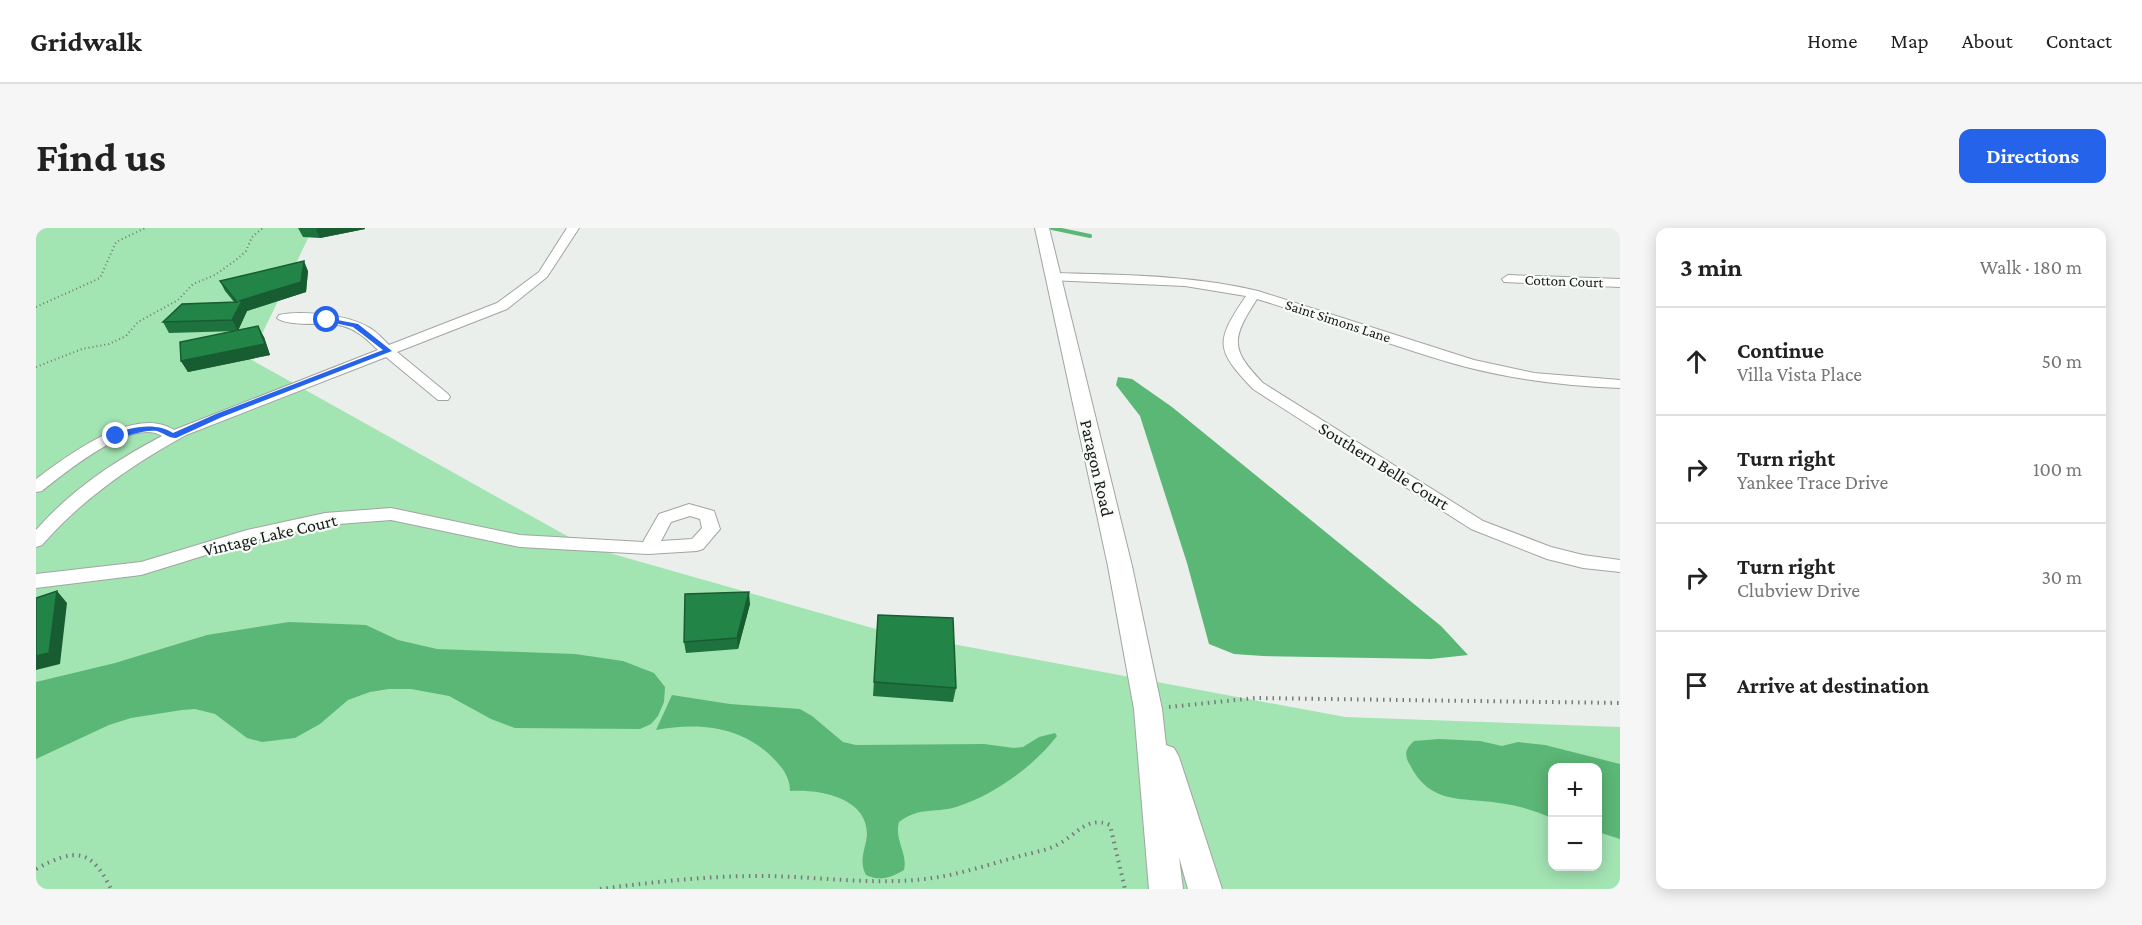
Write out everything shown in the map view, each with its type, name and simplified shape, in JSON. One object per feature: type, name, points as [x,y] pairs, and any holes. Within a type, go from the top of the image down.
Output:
[{"type":"street","points":[[36,541],[43,522],[106,477],[173,436],[488,312],[514,299],[543,274],[573,228]]},
{"type":"street","name":"Paragon Road","points":[[1042,228],[1120,566],[1148,709],[1166,889]]},
{"type":"street","name":"Saint Simons Lane","points":[[1053,277],[1198,283],[1254,294],[1458,360],[1505,372],[1552,380],[1620,384]]},
{"type":"street","name":"Cotton Court","points":[[1508,279],[1620,283]]},
{"type":"street","name":"Southern Belle Court","points":[[1254,294],[1233,325],[1228,340],[1231,356],[1258,386],[1477,525],[1513,541],[1558,556],[1620,566]]},
{"type":"street","points":[[284,318],[327,320],[355,325],[443,397]]},
{"type":"street","points":[[36,487],[62,467],[116,436],[148,428],[162,429],[173,436]]},
{"type":"street","name":"Vintage Lake Court","points":[[36,581],[141,568],[247,536],[325,519],[391,514],[520,541],[648,548]]},
{"type":"street","name":"Paragon Road","points":[[1148,709],[1205,889]]},
{"type":"path","points":[[36,307],[100,278],[104,273],[113,246],[145,228]]},
{"type":"path","points":[[36,367],[82,349],[109,344],[126,336],[138,322],[178,300],[193,284],[215,275],[237,260],[246,251],[252,237],[263,228]]},
{"type":"path","points":[[1148,709],[1255,698],[1620,703]]},
{"type":"path","points":[[600,889],[696,878],[807,877],[873,883],[952,875],[1053,847],[1074,835],[1089,822],[1096,821],[1110,825],[1125,889]]},
{"type":"path","points":[[36,869],[72,856],[89,858],[98,866],[111,889]]},
{"type":"shaded area","points":[[36,228],[313,228],[250,359],[585,546],[883,631],[1345,717],[1620,727],[1620,889],[36,889]]},
{"type":"shaded area","points":[[1118,377],[1132,379],[1172,407],[1441,626],[1468,655],[1431,659],[1263,656],[1234,654],[1209,644],[1187,563],[1140,416],[1116,385]]},
{"type":"shaded area","points":[[289,622],[366,625],[398,640],[437,649],[575,654],[623,661],[654,673],[665,687],[664,702],[658,716],[651,724],[640,729],[515,728],[491,719],[449,696],[411,689],[389,689],[370,692],[348,700],[320,724],[295,738],[262,742],[247,738],[215,714],[195,709],[182,710],[131,718],[109,725],[36,759],[36,682],[115,663],[207,635]]},
{"type":"shaded area","points":[[672,695],[730,704],[800,709],[843,742],[856,745],[984,744],[1014,748],[1023,747],[1039,737],[1055,733],[1057,736],[1025,769],[984,795],[956,807],[920,812],[899,822],[898,835],[904,858],[904,870],[890,877],[876,878],[866,875],[864,870],[863,859],[867,834],[865,821],[859,811],[839,798],[827,794],[790,791],[785,774],[774,759],[762,748],[734,733],[704,727],[656,730]]},
{"type":"shaded area","points":[[1439,739],[1480,741],[1502,746],[1518,742],[1545,745],[1620,764],[1620,839],[1602,833],[1602,763],[1548,763],[1548,817],[1513,805],[1459,799],[1437,793],[1418,778],[1410,765],[1406,752],[1414,741]]},
{"type":"building","points":[[304,261],[301,282],[239,301],[242,301],[232,320],[163,322],[182,304],[237,302],[220,281]]},
{"type":"building","points":[[258,326],[265,344],[181,361],[180,342]]},
{"type":"building","points":[[57,591],[49,653],[36,656],[36,598]]},
{"type":"building","points":[[749,592],[737,638],[684,642],[685,594]]},
{"type":"building","points":[[878,615],[953,618],[956,688],[874,682]]},
{"type":"waterway","points":[[1052,228],[1090,236]]},
{"type":"route","points":[[116,436],[132,430],[148,428],[162,429],[173,436],[388,351],[355,325],[327,320]]}]
